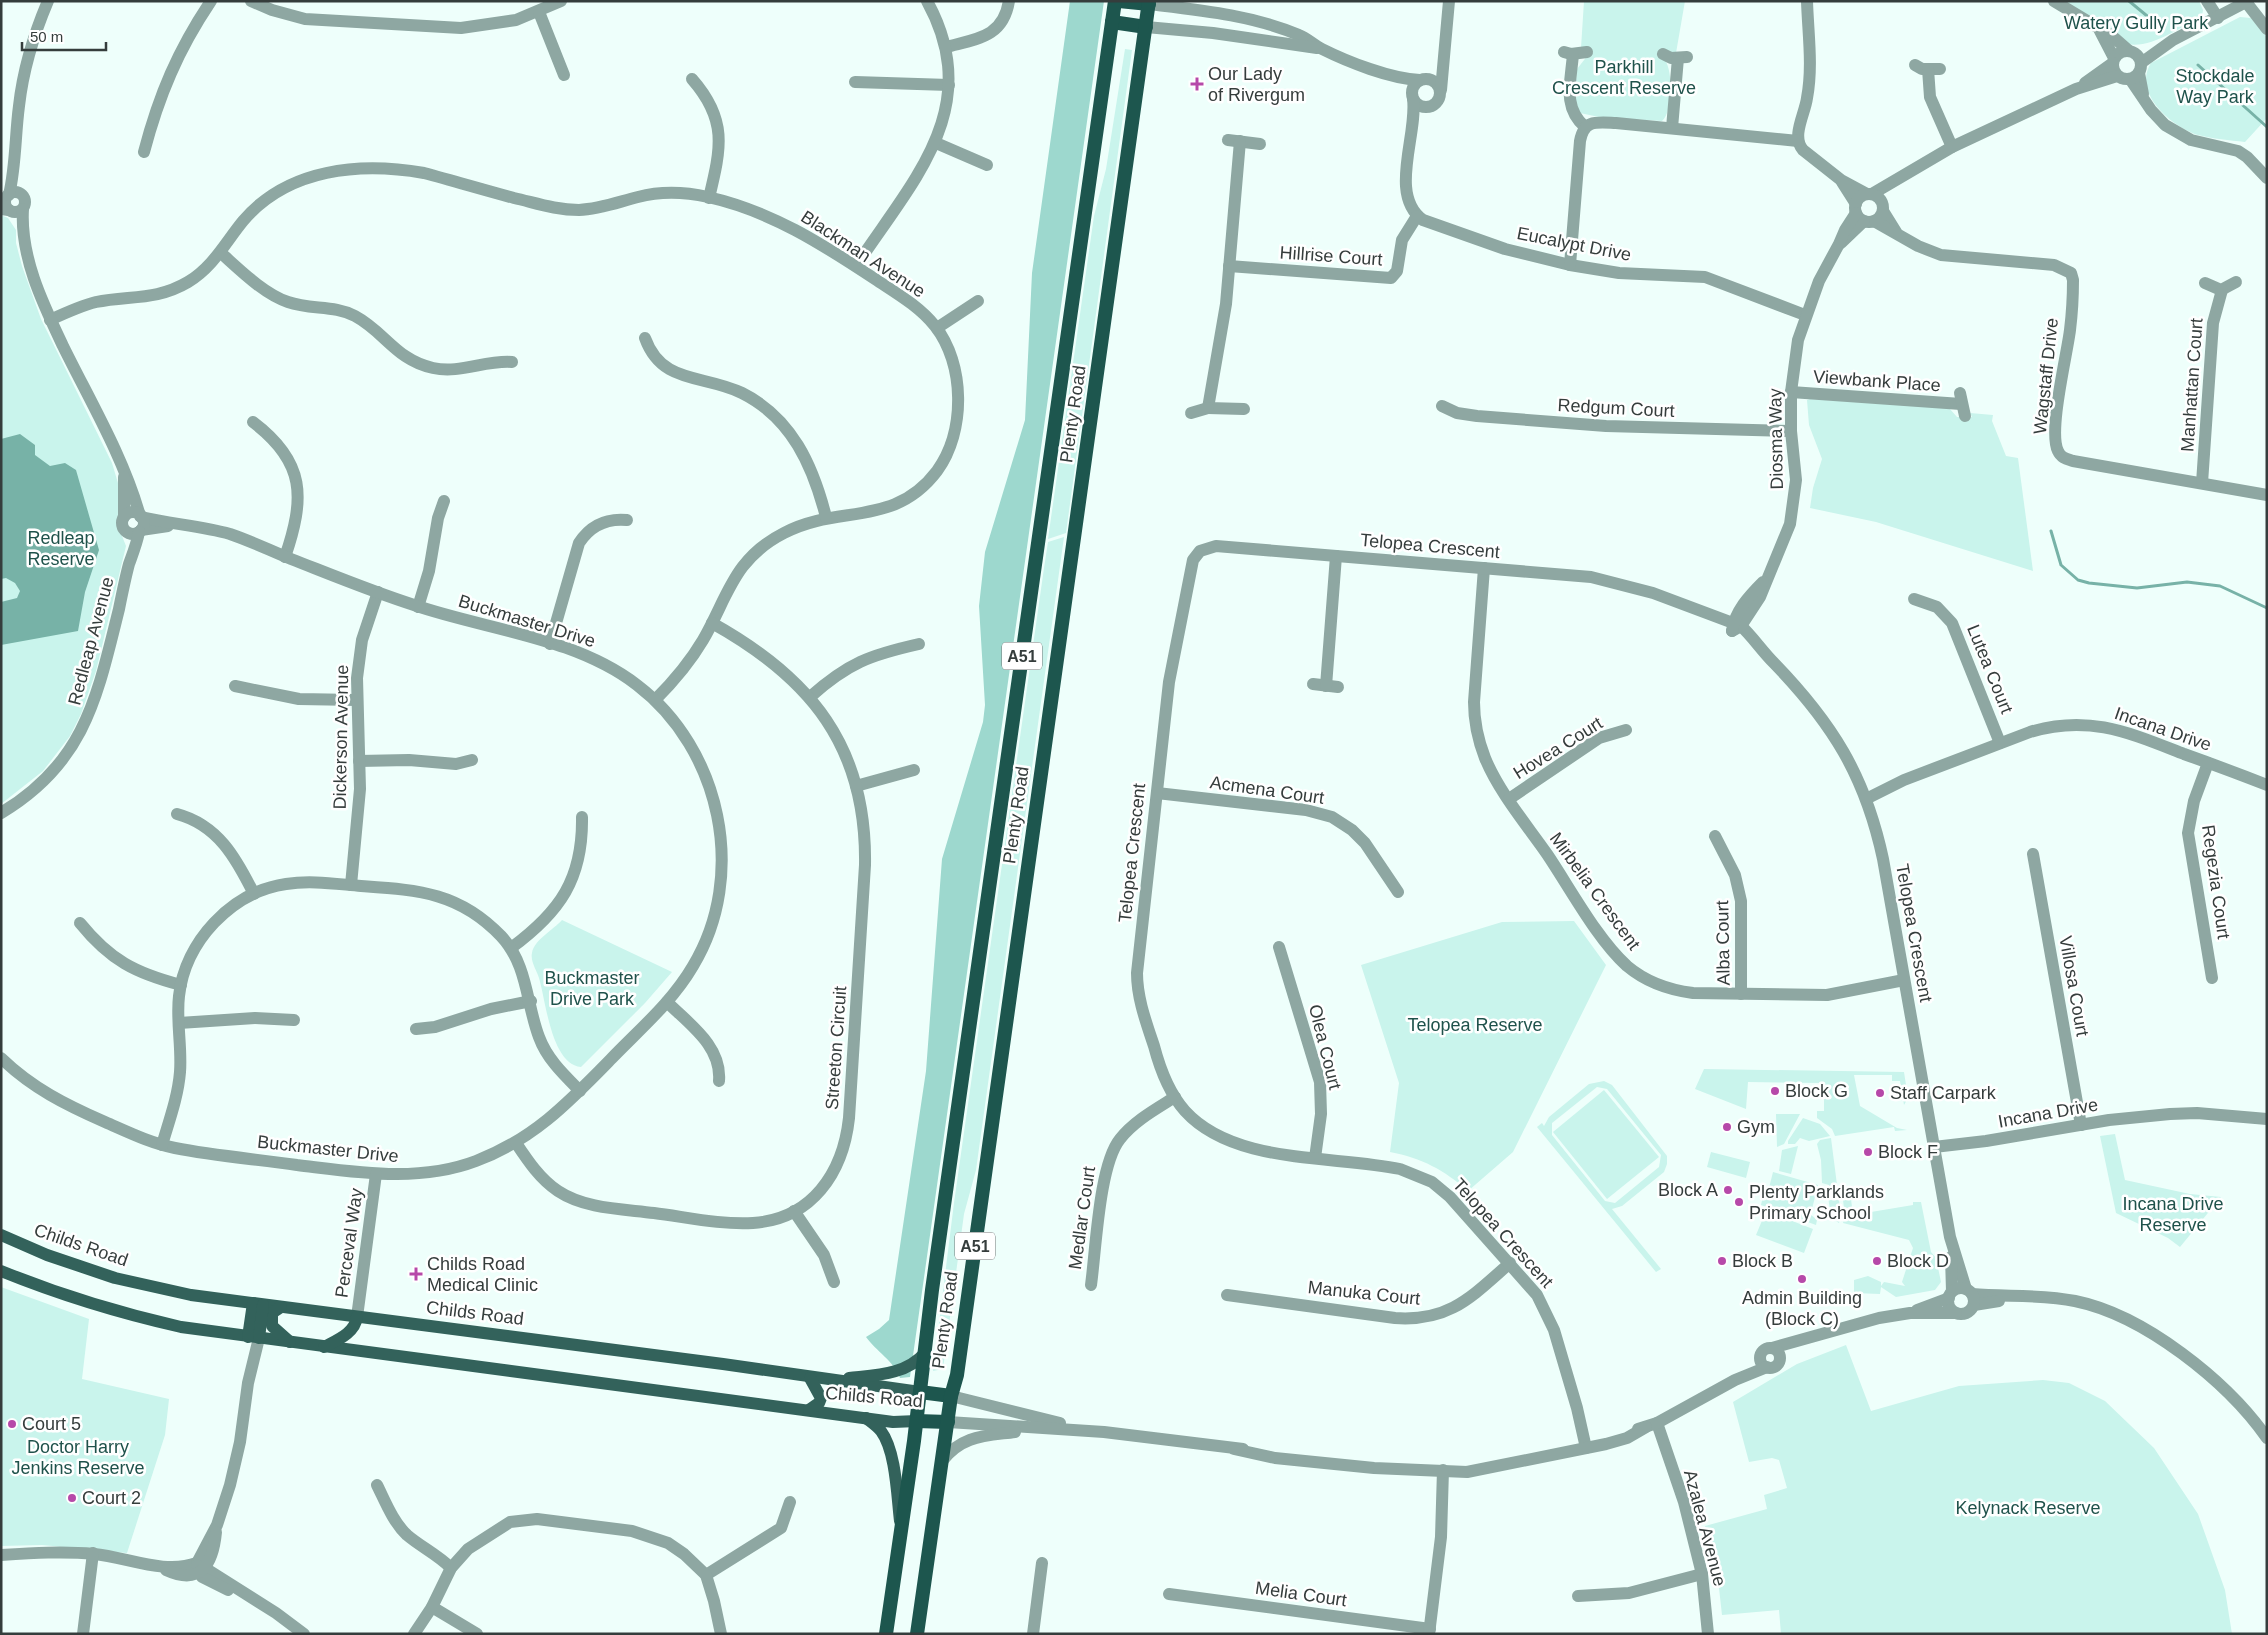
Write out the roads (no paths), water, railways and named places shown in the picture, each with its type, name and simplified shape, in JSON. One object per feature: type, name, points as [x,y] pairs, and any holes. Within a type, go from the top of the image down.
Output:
[{"type":"highway","name":"Plenty Road","points":[[886,1634],[902,1531],[925,1353],[1115,1]]},
{"type":"highway","points":[[1119,1],[1149,3]]},
{"type":"highway","name":"Plenty Road","points":[[917,1634],[951,1396],[957,1375],[1149,3]]},
{"type":"highway","points":[[1112,22],[1146,27]]},
{"type":"highway","name":"Childs Road","points":[[920,1392],[951,1396]]},
{"type":"highway","name":"Childs Road","points":[[917,1420],[948,1422]]},
{"type":"main road","name":"Childs Road","points":[[1,1235],[46,1254],[115,1278],[191,1295],[920,1392]]},
{"type":"main road","name":"Childs Road","points":[[1,1271],[42,1288],[118,1312],[181,1327],[894,1422],[917,1420]]},
{"type":"main road","points":[[254,1338],[258,1304]]},
{"type":"main road","points":[[280,1307],[272,1313],[272,1326],[290,1342]]},
{"type":"main road","points":[[324,1347],[346,1335],[355,1326],[357,1317]]},
{"type":"main road","points":[[829,1380],[882,1375],[897,1371],[917,1362],[925,1353]]},
{"type":"main road","points":[[809,1410],[819,1403],[821,1398],[810,1378]]},
{"type":"main road","points":[[866,1418],[880,1430],[885,1438],[893,1467],[902,1531]]},
{"type":"street","points":[[48,1],[33,41],[23,83],[17,126],[15,167],[8,202],[24,237],[39,293],[50,320],[123,469],[133,492],[138,525],[122,527],[124,517],[123,469]]},
{"type":"street","points":[[144,152],[167,78],[187,37],[211,1]]},
{"type":"street","points":[[251,1],[273,6],[306,19],[460,28],[497,24],[539,12],[561,1]]},
{"type":"street","points":[[856,266],[936,143],[946,113],[949,85],[946,47],[928,1]]},
{"type":"street","points":[[946,47],[990,34],[1001,23],[1008,1]]},
{"type":"street","points":[[1385,74],[1413,96],[1423,107],[1431,106],[1438,102],[1441,90],[1449,1]]},
{"type":"street","points":[[1585,127],[1600,122],[1798,141],[1809,89],[1807,1]]},
{"type":"street","points":[[2054,1],[2097,27],[2138,56],[2132,72]]},
{"type":"street","points":[[2207,1],[2218,18]]},
{"type":"street","points":[[2076,89],[2113,61],[2119,53],[2173,40],[2250,2],[2266,28]]},
{"type":"street","points":[[1149,3],[1255,21],[1301,36],[1322,49],[1385,74],[1437,82],[1441,90]]},
{"type":"street","points":[[539,12],[564,75]]},
{"type":"street","points":[[1146,27],[1213,33],[1322,49]]},
{"type":"street","points":[[2097,27],[2106,40],[2113,61],[2132,72],[2151,110],[2165,125],[2191,140],[2238,152],[2247,157],[2267,178]]},
{"type":"street","points":[[1869,207],[1900,180],[1952,147],[2076,89],[2132,72],[2173,40]]},
{"type":"street","points":[[1417,216],[1409,205],[1406,192],[1415,112],[1414,86],[1439,67],[1445,52]]},
{"type":"street","points":[[1585,127],[1570,108],[1569,53],[1587,52]]},
{"type":"street","points":[[1664,54],[1682,58],[1672,128]]},
{"type":"street","points":[[1915,65],[1934,69],[1930,97],[1952,147]]},
{"type":"street","points":[[692,79],[708,100],[718,123],[719,150],[710,198]]},
{"type":"street","points":[[855,82],[949,85]]},
{"type":"street","points":[[1411,137],[1431,106]]},
{"type":"street","points":[[1570,265],[1580,141],[1585,127]]},
{"type":"street","points":[[1208,408],[1223,327],[1229,266],[1234,141],[1260,144]]},
{"type":"street","name":"Wagstaff Drive","points":[[1798,141],[1803,150],[1841,180],[1896,232],[1918,246],[1941,255],[2054,265],[2068,270],[2072,276],[2073,287],[2070,329],[2058,402],[2056,442],[2059,453],[2065,458],[2073,461],[2267,495]]},
{"type":"street","points":[[936,143],[987,165]]},
{"type":"street","name":"Blackman Avenue","points":[[50,320],[97,302],[140,299],[163,294],[199,274],[221,253],[244,220],[268,199],[293,183],[337,170],[366,168],[402,170],[563,209],[592,209],[664,193],[710,198],[775,219],[821,243],[918,308],[937,328],[954,362],[957,390],[955,426],[946,454],[939,467],[918,491],[893,506],[865,514],[826,517],[781,534],[752,557],[729,586],[712,623],[687,663],[655,700]]},
{"type":"street","points":[[8,202],[25,202],[23,208],[24,237]]},
{"type":"street","name":"Diosma Way","points":[[1736,626],[1760,597],[1782,548],[1793,509],[1796,480],[1791,431],[1791,392],[1795,356],[1805,314],[1819,281],[1845,230],[1869,207]]},
{"type":"street","name":"Eucalypt Drive","points":[[1417,216],[1427,222],[1487,243],[1570,265],[1620,273],[1705,278],[1805,314]]},
{"type":"street","name":"Hillrise Court","points":[[1229,266],[1390,278],[1397,271],[1402,240],[1417,216]]},
{"type":"street","points":[[221,253],[278,297],[302,305],[332,308],[355,316],[373,328],[394,349],[419,364],[448,370],[494,362],[512,362]]},
{"type":"street","points":[[2205,283],[2222,290],[2236,282]]},
{"type":"street","name":"Manhattan Court","points":[[2202,483],[2213,323],[2222,290]]},
{"type":"street","points":[[937,328],[978,301]]},
{"type":"street","points":[[645,338],[652,355],[664,367],[710,381],[743,394],[771,413],[784,426],[803,452],[811,467],[826,517]]},
{"type":"street","name":"Viewbank Place","points":[[1791,392],[1962,404]]},
{"type":"street","name":"Redgum Court","points":[[1442,406],[1457,413],[1477,416],[1606,426],[1791,431]]},
{"type":"street","points":[[1191,413],[1208,408],[1244,409]]},
{"type":"street","points":[[253,422],[277,442],[285,453],[295,476],[299,504],[298,518],[285,556]]},
{"type":"street","points":[[418,607],[429,571],[438,518],[444,500]]},
{"type":"street","points":[[550,644],[579,543],[584,535],[600,523],[627,520]]},
{"type":"street","name":"Buckmaster Drive","points":[[1,1058],[31,1085],[55,1100],[162,1145],[193,1151],[376,1174],[413,1174],[451,1168],[470,1163],[516,1143],[536,1130],[580,1091],[668,1002],[694,964],[711,926],[720,887],[721,848],[716,806],[706,774],[686,737],[655,700],[609,666],[577,652],[418,607],[230,534],[175,525],[138,525]]},
{"type":"street","name":"Redleap Avenue","points":[[1,814],[50,775],[66,756],[90,716],[102,678],[138,525]]},
{"type":"street","name":"Telopea Crescent","points":[[1590,1447],[1550,1317],[1537,1295],[1460,1206],[1432,1182],[1393,1167],[1315,1158],[1246,1147],[1222,1138],[1192,1118],[1175,1097],[1157,1059],[1140,1002],[1137,981],[1156,793],[1171,671],[1192,566],[1196,555],[1205,548],[1216,546],[1484,568],[1591,578],[1631,586],[1687,607],[1710,624],[1736,626],[1746,645],[1774,663],[1806,696],[1826,722],[1846,754],[1865,795],[1883,858],[1950,1237],[1971,1296]]},
{"type":"street","points":[[1313,684],[1332,686],[1336,556]]},
{"type":"street","name":"Mirbelia Crescent","points":[[1484,568],[1474,712],[1478,735],[1486,759],[1509,798],[1601,936],[1628,967],[1651,981],[1672,990],[1693,993],[1826,995],[1904,980]]},
{"type":"street","name":"Dickerson Avenue","points":[[351,885],[358,817],[359,761],[356,678],[362,640],[378,592]]},
{"type":"street","name":"Lutea Court","points":[[1914,599],[1937,607],[1952,623],[2000,743]]},
{"type":"street","name":"Streeton Circuit","points":[[516,1143],[547,1182],[559,1191],[583,1202],[741,1223],[769,1221],[794,1211],[808,1202],[828,1181],[842,1156],[847,1135],[866,865],[864,825],[856,786],[839,740],[810,697],[780,667],[762,653],[712,623]]},
{"type":"street","points":[[810,697],[833,676],[853,663],[872,655],[919,644]]},
{"type":"street","points":[[235,686],[298,699],[356,700]]},
{"type":"street","name":"Incana Drive","points":[[1865,795],[2046,727],[2091,724],[2134,734],[2267,784]]},
{"type":"street","name":"Hovea Court","points":[[1509,798],[1599,738],[1626,730]]},
{"type":"street","points":[[359,761],[408,760],[456,764],[472,760]]},
{"type":"street","name":"Regezia Court","points":[[2208,763],[2194,801],[2188,833],[2212,978]]},
{"type":"street","points":[[856,786],[914,770]]},
{"type":"street","name":"Acmena Court","points":[[1156,793],[1306,810],[1332,817],[1352,830],[1365,843],[1398,892]]},
{"type":"street","points":[[177,814],[197,820],[216,834],[235,858],[254,894]]},
{"type":"street","points":[[511,948],[532,932],[555,909],[572,882],[581,851],[582,817]]},
{"type":"street","name":"Alba Court","points":[[1715,836],[1735,875],[1741,901],[1741,994]]},
{"type":"street","name":"Villosa Court","points":[[2033,854],[2081,1125]]},
{"type":"street","points":[[162,1145],[176,1099],[180,1073],[179,1022],[181,985],[190,957],[208,929],[238,903],[270,888],[298,882],[417,891],[449,899],[478,915],[511,948],[526,981],[535,1025],[547,1052],[558,1069],[580,1091]]},
{"type":"street","points":[[80,923],[95,942],[115,959],[140,973],[181,985]]},
{"type":"street","name":"Olea Court","points":[[1279,947],[1320,1082],[1321,1114],[1315,1158]]},
{"type":"street","points":[[416,1029],[435,1027],[470,1015],[531,1001]]},
{"type":"street","points":[[668,1002],[711,1047],[718,1064],[719,1080]]},
{"type":"street","points":[[179,1022],[255,1018],[294,1020]]},
{"type":"street","name":"Medlar Court","points":[[1091,1285],[1105,1173],[1111,1152],[1120,1138],[1132,1126],[1175,1097]]},
{"type":"street","name":"Incana Drive","points":[[1935,1151],[2081,1125],[2183,1113],[2267,1119]]},
{"type":"street","name":"Perceval Way","points":[[357,1317],[376,1174]]},
{"type":"street","points":[[794,1211],[824,1255],[834,1282]]},
{"type":"street","name":"Telopea Crescent","points":[[1950,1237],[1950,1295]]},
{"type":"street","name":"Manuka Court","points":[[1227,1295],[1395,1318],[1418,1318],[1446,1313],[1461,1304],[1510,1263]]},
{"type":"street","points":[[1910,1312],[1950,1295],[1959,1288],[1971,1296],[2046,1297],[2076,1301],[2106,1310],[2134,1322],[2166,1342],[2224,1389],[2250,1415],[2267,1438]]},
{"type":"street","points":[[1950,1295],[1950,1307],[1956,1313]]},
{"type":"street","points":[[1735,1380],[1766,1351],[1858,1322],[1910,1312],[1965,1314],[1971,1296]]},
{"type":"street","points":[[254,1338],[238,1451],[217,1525],[201,1568],[202,1577],[217,1586],[252,1598],[304,1634]]},
{"type":"street","points":[[951,1396],[1042,1420],[1104,1432],[1234,1449],[1275,1458],[1384,1468],[1442,1470],[1466,1466],[1501,1466],[1590,1447],[1612,1436],[1650,1425],[1735,1380],[1767,1367],[1775,1366],[1802,1341]]},
{"type":"street","points":[[1766,1351],[1777,1351],[1780,1360]]},
{"type":"street","points":[[1766,1351],[1761,1360],[1767,1367]]},
{"type":"street","points":[[948,1422],[1032,1429],[1104,1432]]},
{"type":"street","name":"Azalea Avenue","points":[[1650,1425],[1656,1441],[1669,1461],[1684,1502],[1702,1574],[1708,1634]]},
{"type":"street","points":[[942,1461],[949,1451],[963,1441],[1032,1429]]},
{"type":"street","points":[[1429,1631],[1441,1544],[1442,1470]]},
{"type":"street","points":[[377,1485],[392,1515],[406,1534],[434,1552],[450,1568]]},
{"type":"street","points":[[706,1575],[781,1528],[790,1502]]},
{"type":"street","points":[[414,1634],[432,1607],[450,1568],[468,1549],[487,1535],[510,1522],[537,1520],[632,1531],[652,1536],[668,1543],[684,1554],[706,1575],[714,1601],[720,1634]]},
{"type":"street","points":[[1,1555],[66,1552],[92,1557],[115,1556],[156,1566],[201,1568]]},
{"type":"street","points":[[83,1634],[92,1557]]},
{"type":"street","points":[[1033,1634],[1042,1563]]},
{"type":"street","points":[[1578,1596],[1629,1593],[1702,1574]]},
{"type":"street","name":"Melia Court","points":[[1169,1594],[1429,1631]]},
{"type":"street","points":[[432,1607],[478,1634]]},
{"type":"waterway","points":[[2129,1],[2152,20]]},
{"type":"waterway","points":[[2198,65],[2267,127]]},
{"type":"waterway","points":[[2051,531],[2061,565],[2078,580],[2137,588],[2187,582],[2220,586],[2267,608]]},
{"type":"place","name":"Our Lady of Rivergum","points":[[1197,84]]},
{"type":"place","name":"Block G","points":[[1775,1091]]},
{"type":"place","name":"Staff Carpark","points":[[1880,1093]]},
{"type":"place","name":"Gym","points":[[1727,1127]]},
{"type":"place","name":"Block F","points":[[1868,1152]]},
{"type":"place","name":"Block A","points":[[1728,1190]]},
{"type":"place","name":"Plenty Parklands Primary School","points":[[1739,1202]]},
{"type":"place","name":"Block B","points":[[1722,1261]]},
{"type":"place","name":"Block D","points":[[1877,1261]]},
{"type":"place","name":"Childs Road Medical Clinic","points":[[416,1274]]},
{"type":"place","name":"Admin Building (Block C)","points":[[1802,1279]]},
{"type":"place","name":"Court 5","points":[[12,1424]]},
{"type":"place","name":"Court 2","points":[[72,1498]]},
{"type":"park label","name":"Watery Gully Park","points":[[2136,23]]},
{"type":"park label","name":"Parkhill Crescent Reserve","points":[[1624,77]]},
{"type":"park label","name":"Stockdale Way Park","points":[[2215,86]]},
{"type":"park label","name":"Redleap Reserve","points":[[61,548]]},
{"type":"park label","name":"Buckmaster Drive Park","points":[[592,988]]},
{"type":"park label","name":"Telopea Reserve","points":[[1475,1025]]},
{"type":"park label","name":"Incana Drive Reserve","points":[[2173,1214]]},
{"type":"park label","name":"Doctor Harry Jenkins Reserve","points":[[78,1457]]},
{"type":"park label","name":"Kelynack Reserve","points":[[2028,1508]]}]
